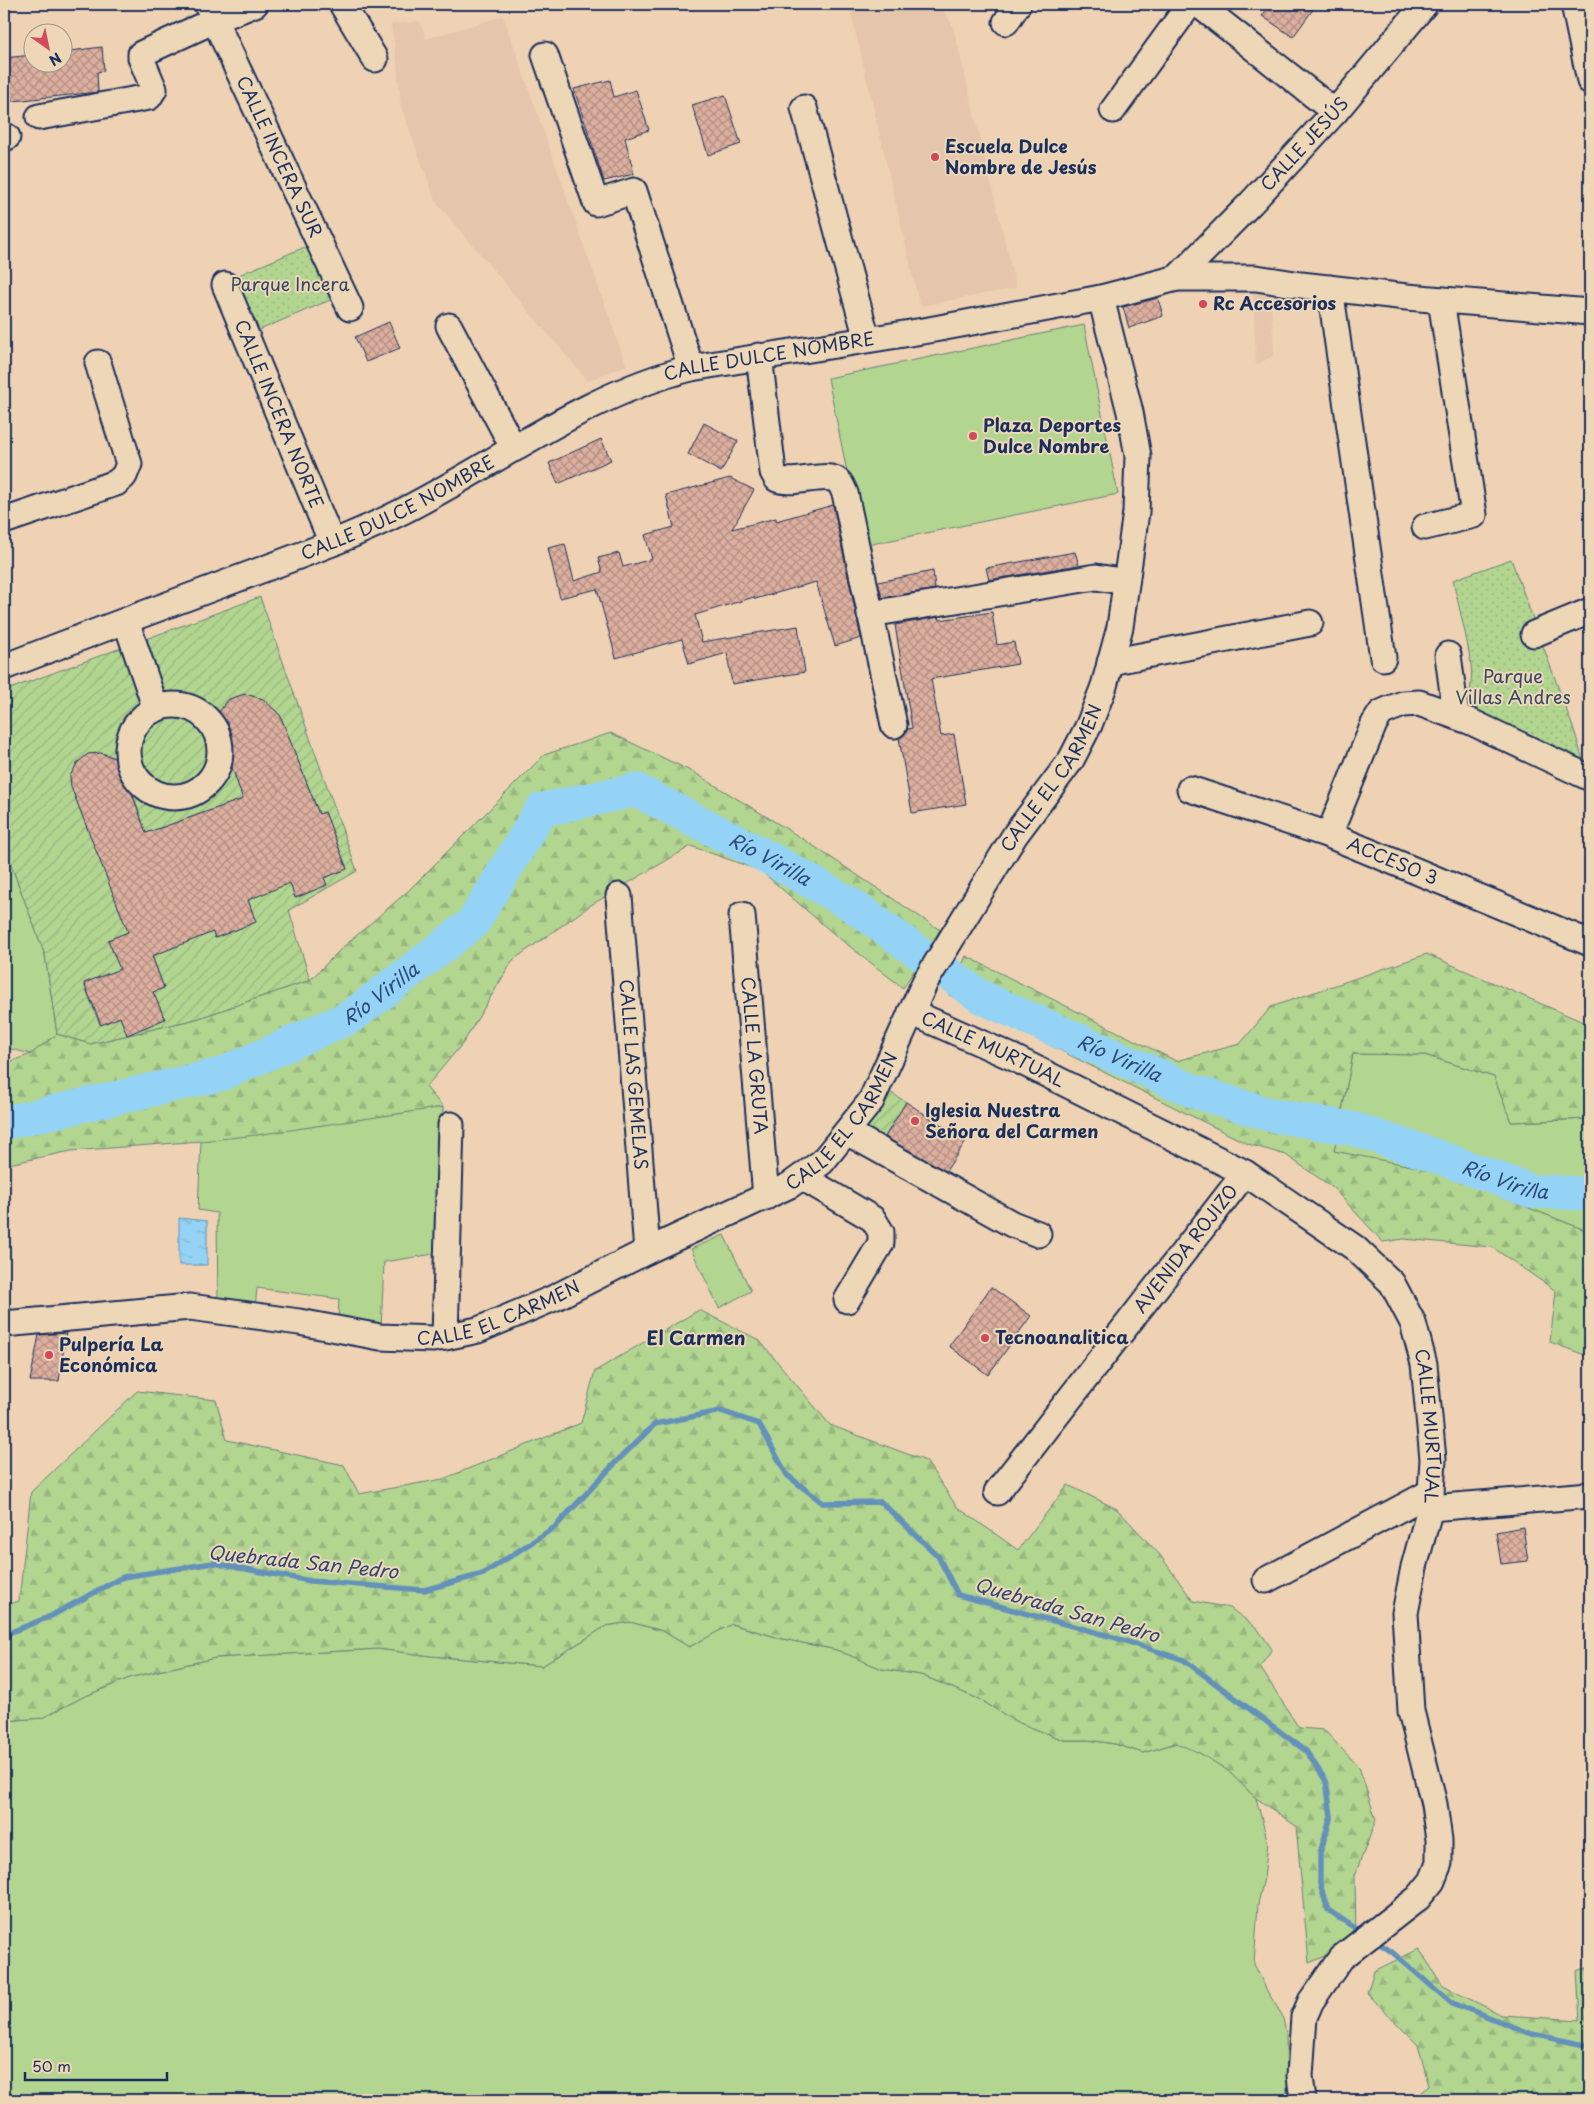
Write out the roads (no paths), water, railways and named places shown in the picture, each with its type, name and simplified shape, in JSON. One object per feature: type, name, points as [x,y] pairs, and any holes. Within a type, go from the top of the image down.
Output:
[{"type":"street","points":[[39,117],[149,97],[154,89],[140,58],[141,54],[211,12],[255,4]]},
{"type":"street","points":[[342,4],[375,59]]},
{"type":"street","points":[[1113,110],[1190,4]]},
{"type":"street","points":[[1198,4],[1335,112]]},
{"type":"street","name":"CALLE JESÚS","points":[[1177,278],[1251,204],[1335,112],[1425,4]]},
{"type":"street","points":[[1574,4],[1590,82]]},
{"type":"street","name":"CALLE INCERA SUR","points":[[211,12],[350,308]]},
{"type":"street","points":[[545,55],[596,203],[634,191],[691,368]]},
{"type":"street","points":[[804,108],[867,339]]},
{"type":"street","name":"CALLE DULCE NOMBRE","points":[[4,667],[332,543],[404,510],[632,386],[691,368],[1101,298],[1177,278],[1256,278],[1441,300],[1590,312]]},
{"type":"street","name":"CALLE INCERA NORTE","points":[[225,285],[332,543]]},
{"type":"street","points":[[1330,288],[1384,658]]},
{"type":"street","name":"CALLE EL CARMEN","points":[[4,1324],[190,1307],[299,1322],[380,1337],[433,1339],[444,1337],[478,1330],[554,1298],[647,1251],[790,1185],[822,1162],[871,1101],[925,982],[1015,834],[1071,760],[1090,725],[1120,627],[1136,512],[1138,456],[1130,412],[1101,298]]},
{"type":"street","points":[[1426,526],[1474,515],[1441,300]]},
{"type":"street","points":[[448,326],[514,449]]},
{"type":"street","points":[[759,356],[773,472],[777,479],[785,482],[829,476],[839,481],[845,493],[894,725]]},
{"type":"street","points":[[4,521],[116,483],[124,476],[129,464],[98,363]]},
{"type":"street","points":[[870,614],[1096,577],[1126,582]]},
{"type":"street","points":[[1534,634],[1590,611]]},
{"type":"street","points":[[126,621],[156,709]]},
{"type":"street","points":[[1110,662],[1310,623]]},
{"type":"street","points":[[1448,655],[1456,716]]},
{"type":"street","points":[[1329,835],[1374,724],[1381,713],[1403,704],[1419,703],[1456,716],[1590,778]]},
{"type":"street","name":"ACCESO 3","points":[[1190,789],[1329,835],[1590,943]]},
{"type":"street","name":"CALLE LAS GEMELAS","points":[[619,896],[647,1251]]},
{"type":"street","name":"CALLE LA GRUTA","points":[[742,915],[766,1197]]},
{"type":"street","name":"CALLE MURTUAL","points":[[912,1012],[1012,1057],[1245,1173],[1355,1248],[1392,1283],[1414,1323],[1424,1364],[1433,1459],[1430,1500],[1405,1613],[1411,1711],[1434,1804],[1439,1840],[1439,1863],[1432,1880],[1418,1898],[1397,1912],[1341,1958],[1311,2001],[1304,2017],[1300,2076],[1303,2100]]},
{"type":"street","points":[[444,1337],[451,1125]]},
{"type":"street","points":[[848,1132],[1012,1224],[1038,1234]]},
{"type":"street","name":"AVENIDA ROJIZO","points":[[997,1492],[1245,1173]]},
{"type":"street","points":[[802,1177],[873,1219],[881,1232],[881,1244],[847,1300]]},
{"type":"street","points":[[1266,1580],[1430,1500],[1590,1495]]},
{"type":"water","points":[[179,1218],[207,1221],[207,1265],[179,1265]]},
{"type":"waterway","name":"Río Virilla","points":[[4,1123],[222,1074],[352,1016],[473,923],[541,810],[636,790],[771,859],[852,905],[981,997],[1196,1092],[1271,1115],[1354,1129],[1433,1155],[1531,1191],[1590,1194]]},
{"type":"waterway","name":"Quebrada San Pedro","points":[[4,1635],[51,1616],[123,1577],[213,1563],[311,1581],[424,1590],[483,1574],[555,1527],[616,1462],[655,1424],[721,1411],[759,1424],[787,1475],[823,1503],[881,1502],[938,1556],[958,1595],[1113,1637],[1184,1660],[1306,1751],[1326,1781],[1331,1816],[1320,1853],[1320,1884],[1328,1910],[1364,1934]]},
{"type":"waterway","name":"Quebrada San Pedro","points":[[1374,1940],[1392,1952],[1450,2002],[1532,2034],[1590,2046]]},
{"type":"place","name":"Escuela Dulce Nombre de Jesús","points":[[935,157]]},
{"type":"place","name":"Rc Accesorios","points":[[1203,304]]},
{"type":"place","name":"Plaza Deportes Dulce Nombre","points":[[973,436]]},
{"type":"place","name":"Iglesia Nuestra Señora del Carmen","points":[[915,1121]]},
{"type":"place","name":"Tecnoanalitica","points":[[985,1338]]},
{"type":"place","name":"Pulpería La Económica","points":[[49,1355]]},
{"type":"district","name":"El Carmen","points":[[696,1338]]},
{"type":"park label","name":"Parque Incera","points":[[290,285]]},
{"type":"park label","name":"Parque Villas Andres","points":[[1513,688]]}]
